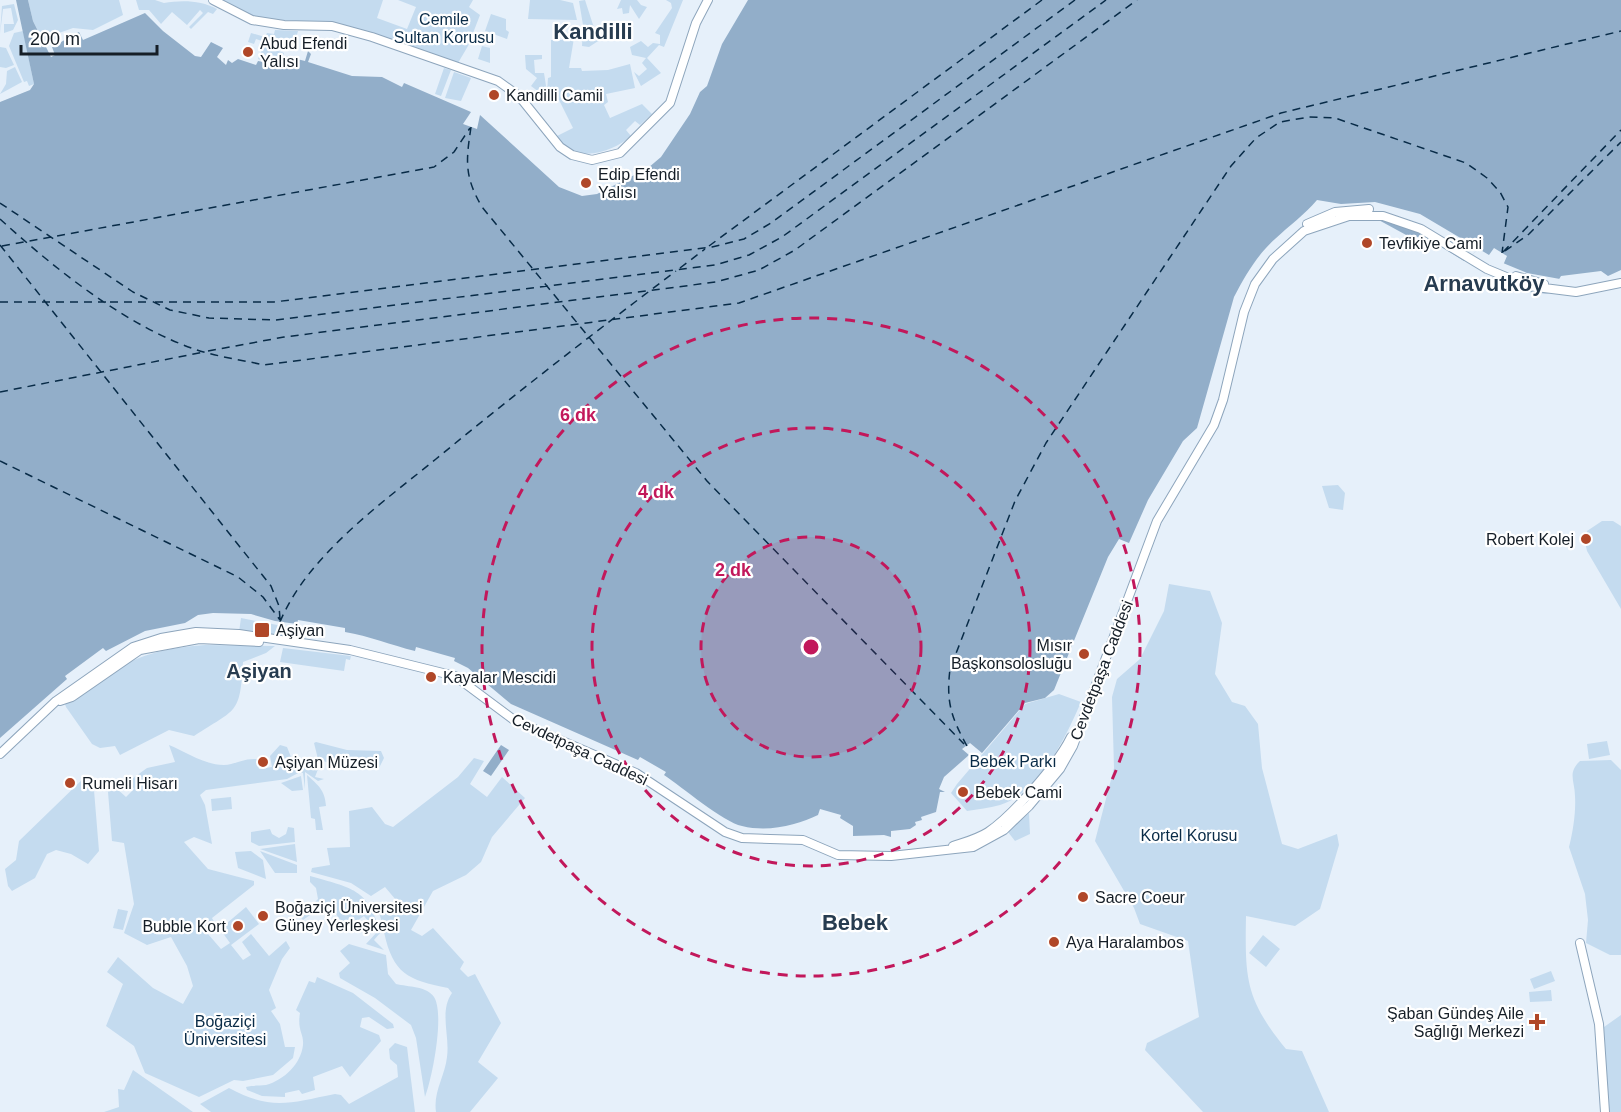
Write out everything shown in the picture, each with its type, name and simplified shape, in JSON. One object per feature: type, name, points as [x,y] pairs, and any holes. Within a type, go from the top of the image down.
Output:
[{"type":"main road","points":[[213,0],[252,20],[291,25],[332,26],[380,39],[492,79],[519,96],[565,151],[585,159],[613,156],[637,138],[670,103],[696,23],[708,0]]},
{"type":"main road","points":[[1339,218],[1349,210]]},
{"type":"main road","points":[[1202,441],[1216,405],[1242,301],[1257,271],[1296,230],[1320,217],[1349,210],[1417,221],[1494,267],[1519,278],[1565,289],[1621,283]]},
{"type":"main road","points":[[1202,441],[1220,408],[1244,312],[1255,284],[1273,259],[1294,238],[1312,227],[1339,218],[1369,212]]},
{"type":"main road","points":[[1565,289],[1621,278]]},
{"type":"main road","name":"Cevdetpaşa Caddesi","points":[[1004,824],[1022,799],[1040,787],[1064,763],[1073,746],[1157,521],[1202,441]]},
{"type":"main road","name":"Cevdetpaşa Caddesi","points":[[0,754],[49,708],[119,655],[145,642],[206,632],[272,638],[282,642],[368,654],[455,675],[514,720],[636,773],[734,836],[803,840],[838,855],[865,857],[973,847],[1029,806],[1040,787]]},
{"type":"main road","points":[[1022,799],[1029,806]]},
{"type":"main road","points":[[1580,943],[1599,1024],[1605,1112]]},
{"type":"green space","points":[[28,0],[119,0],[123,15],[93,30],[73,28],[59,33],[58,38],[45,44],[33,21]]},
{"type":"green space","points":[[136,0],[155,0],[164,3],[191,2],[217,9],[213,14],[208,12],[191,29],[189,27],[203,13],[200,10],[187,25],[172,12],[161,24],[149,10],[139,10]]},
{"type":"green space","name":"Cemile Sultan Korusu","points":[[218,0],[383,0],[377,18],[407,29],[416,7],[398,0],[473,0],[469,7],[480,15],[468,46],[458,63],[337,24],[253,18]]},
{"type":"green space","points":[[530,0],[560,0],[573,3],[577,20],[528,19]]},
{"type":"green space","points":[[585,0],[596,34],[592,39],[596,41],[598,34],[609,34],[589,47],[582,46],[583,25],[579,1]]},
{"type":"green space","points":[[621,0],[637,0],[641,5],[647,7],[639,19],[630,5],[629,13],[623,14],[622,8],[617,9]]},
{"type":"green space","points":[[666,0],[683,0],[664,47],[659,45],[647,58],[661,73],[641,86],[634,72],[639,76],[647,69],[642,63],[646,58],[632,55],[630,47],[641,41],[648,47],[653,43],[660,44],[660,35],[655,33],[672,8],[671,3]]},
{"type":"green space","points":[[14,4],[18,20],[13,30],[4,33],[4,24],[14,24],[11,8],[3,9],[0,34],[2,6]]},
{"type":"green space","points":[[491,14],[506,19],[506,30],[509,32],[507,39],[485,31]]},
{"type":"green space","points":[[275,30],[298,31],[295,42],[288,40],[286,45],[277,44],[276,50],[284,53],[282,58],[271,55],[266,62],[258,59],[265,42],[256,39],[254,44],[248,42],[251,33],[265,37],[267,33],[274,34]]},
{"type":"green space","points":[[23,31],[34,84],[29,86],[27,81],[24,82],[9,46],[14,33]]},
{"type":"green space","points":[[562,37],[574,38],[569,68],[581,68],[582,71],[608,70],[630,64],[635,88],[606,94],[608,102],[604,105],[610,118],[642,104],[652,114],[640,125],[635,121],[626,130],[631,136],[617,146],[590,154],[581,153],[565,146],[543,120],[557,136],[573,128],[559,100],[553,101],[547,92],[548,78],[551,77],[551,40],[562,40]]},
{"type":"green space","points":[[482,46],[490,48],[490,63],[478,59]]},
{"type":"green space","points":[[0,47],[6,48],[14,65],[6,68],[0,67]]},
{"type":"green space","points":[[525,55],[542,55],[542,59],[534,60],[535,73],[544,73],[547,92],[539,92],[531,86],[537,78],[526,69]]},
{"type":"green space","points":[[15,67],[22,82],[0,94],[6,84],[7,71]]},
{"type":"green space","points":[[444,68],[451,70],[441,96],[435,94]]},
{"type":"green space","points":[[454,72],[471,78],[461,101],[445,98]]},
{"type":"green space","points":[[1338,485],[1345,493],[1343,510],[1329,508],[1322,486]]},
{"type":"green space","points":[[1602,521],[1613,521],[1621,526],[1621,609],[1587,551],[1585,542],[1587,531]]},
{"type":"green space","name":"Kortel Korusu","points":[[1169,584],[1210,591],[1222,623],[1215,674],[1232,702],[1245,706],[1258,724],[1262,768],[1282,844],[1298,849],[1337,834],[1339,845],[1320,909],[1295,926],[1246,916],[1247,972],[1255,1001],[1262,1016],[1286,1049],[1302,1051],[1329,1112],[1203,1112],[1145,1050],[1147,1043],[1199,1017],[1188,941],[1140,924],[1134,908],[1095,841],[1114,768],[1112,697],[1117,679],[1140,659],[1164,611]]},
{"type":"green space","points":[[241,618],[293,628],[289,640],[239,632]]},
{"type":"green space","points":[[205,645],[275,646],[266,653],[243,662],[240,692],[234,708],[194,736],[169,730],[120,755],[115,746],[100,748],[92,744],[66,707],[65,704],[130,662],[162,651]]},
{"type":"green space","points":[[283,648],[351,656],[350,660],[346,659],[344,671],[280,662]]},
{"type":"green space","name":"Bebek Parkı","points":[[1059,694],[1081,702],[1059,747],[1039,776],[1014,799],[1000,805],[967,811],[951,793],[957,784],[1025,704]]},
{"type":"green space","points":[[1607,741],[1610,755],[1589,759],[1587,744]]},
{"type":"green space","points":[[314,743],[347,750],[381,751],[384,758],[379,768],[357,758],[345,769],[318,759]]},
{"type":"green space","name":"Boğaziçi Üniversitesi","points":[[169,745],[203,761],[217,764],[228,765],[257,759],[259,769],[272,767],[270,756],[280,745],[287,747],[293,762],[314,759],[315,763],[320,764],[315,777],[324,779],[318,781],[305,772],[305,789],[303,773],[300,772],[287,779],[206,790],[200,795],[205,805],[212,844],[194,837],[184,842],[208,869],[254,881],[254,885],[212,918],[217,927],[208,934],[221,949],[230,943],[220,929],[246,907],[259,924],[231,945],[243,960],[251,955],[242,942],[251,934],[269,956],[286,941],[290,948],[282,959],[269,990],[276,1008],[271,1011],[280,1024],[285,1047],[295,1047],[293,1058],[273,1075],[243,1081],[234,1080],[199,1097],[145,1073],[134,1046],[106,1026],[123,984],[107,972],[118,957],[153,988],[183,1004],[193,986],[187,966],[171,937],[147,945],[124,933],[134,904],[124,843],[112,841],[108,792],[111,787],[115,787],[126,797],[134,789],[129,781],[147,768],[175,762]]},
{"type":"green space","points":[[474,758],[484,761],[470,784],[487,797],[502,777],[525,798],[492,837],[481,862],[466,875],[433,891],[411,930],[422,936],[433,928],[464,962],[460,969],[468,977],[475,974],[501,1023],[478,1062],[498,1078],[470,1112],[436,1112],[436,1098],[448,1049],[446,1008],[452,993],[448,988],[422,982],[404,973],[392,957],[380,916],[373,901],[390,916],[398,913],[396,900],[385,887],[371,896],[351,883],[311,872],[312,868],[330,865],[327,848],[350,847],[349,811],[372,807],[385,824],[393,827],[458,777]]},
{"type":"green space","points":[[1611,760],[1621,770],[1621,955],[1610,955],[1586,943],[1588,920],[1585,894],[1569,847],[1575,809],[1573,774],[1576,765],[1580,761]]},
{"type":"green space","points":[[307,775],[318,785],[324,796],[326,806],[319,807],[323,830],[316,830],[315,819],[311,818]]},
{"type":"green space","points":[[86,776],[93,778],[99,851],[88,864],[71,854],[56,850],[47,854],[35,878],[12,891],[8,886],[5,869],[16,860],[19,841]]},
{"type":"green space","points":[[301,776],[303,790],[292,791],[281,783]]},
{"type":"green space","points":[[231,797],[232,809],[212,811],[211,799]]},
{"type":"green space","points":[[1029,813],[1030,834],[1015,841],[1008,832]]},
{"type":"green space","points":[[288,827],[294,828],[295,842],[259,846],[251,842],[251,832],[270,829],[272,834],[279,838],[286,834]]},
{"type":"green space","points":[[295,844],[297,862],[260,849]]},
{"type":"green space","points":[[251,851],[263,860],[266,879],[238,868],[235,852]]},
{"type":"green space","points":[[260,851],[297,865],[297,873],[275,873]]},
{"type":"green space","points":[[310,876],[347,887],[364,898],[376,918],[380,933],[374,940],[384,950],[366,944],[377,932],[364,916],[351,925],[353,928],[349,932],[331,907],[321,915],[314,903],[318,899],[316,888],[310,882]]},
{"type":"green space","points":[[310,902],[317,910],[303,920],[297,912],[301,909],[304,913],[309,910],[306,905]]},
{"type":"green space","points":[[118,909],[128,911],[123,930],[113,928]]},
{"type":"green space","points":[[1263,935],[1280,949],[1266,967],[1249,953]]},
{"type":"green space","points":[[349,944],[386,955],[388,974],[396,984],[422,989],[434,997],[437,1005],[438,1031],[434,1062],[425,1097],[416,1038],[411,1025],[375,998],[340,978],[339,973],[350,963],[340,951]]},
{"type":"green space","points":[[1551,971],[1555,981],[1534,989],[1530,979]]},
{"type":"green space","points":[[317,977],[353,993],[393,1024],[394,1028],[387,1029],[369,1017],[362,1018],[360,1027],[379,1035],[381,1041],[350,1077],[342,1066],[313,1077],[315,1090],[302,1094],[299,1090],[285,1093],[285,1097],[262,1096],[247,1090],[246,1087],[273,1083],[285,1075],[299,1059],[303,1037],[299,1024],[300,1013],[296,1010],[309,981],[315,983]]},
{"type":"green space","points":[[1551,990],[1552,1001],[1530,1002],[1529,992]]},
{"type":"green space","points":[[1621,1015],[1621,1112],[1607,1112],[1604,1027]]},
{"type":"green space","points":[[395,1043],[407,1047],[415,1112],[211,1112],[200,1104],[229,1088],[257,1100],[269,1102],[293,1102],[335,1094],[341,1095],[349,1104],[398,1077],[397,1065],[390,1059],[389,1049]]},
{"type":"green space","points":[[133,1070],[193,1112],[104,1112],[119,1107],[118,1089],[124,1090]]},
{"type":"shaded area","points":[[16,0],[28,0],[33,21],[51,57],[55,55],[52,47],[79,32],[83,40],[145,13],[163,31],[195,56],[201,57],[211,42],[223,48],[217,57],[226,65],[228,60],[232,63],[238,59],[256,65],[258,61],[269,63],[272,58],[283,61],[285,56],[305,61],[308,51],[311,54],[308,62],[352,76],[382,77],[402,87],[404,83],[471,112],[463,124],[477,129],[480,115],[559,187],[582,196],[597,194],[648,168],[661,157],[690,114],[700,92],[707,86],[722,44],[748,0],[1621,0],[1621,270],[1608,276],[1601,271],[1561,276],[1550,294],[1520,291],[1496,282],[1507,256],[1494,248],[1489,255],[1479,249],[1464,261],[1421,234],[1418,237],[1408,236],[1375,218],[1375,202],[1341,204],[1317,200],[1263,252],[1238,289],[1197,428],[1183,441],[1148,500],[1129,543],[1119,539],[1108,557],[1054,690],[1045,698],[1025,703],[982,753],[970,743],[962,749],[969,755],[944,777],[939,789],[945,792],[940,792],[936,812],[921,817],[922,820],[915,822],[916,825],[910,829],[891,831],[891,837],[884,835],[853,836],[853,826],[840,818],[841,815],[820,809],[818,815],[802,822],[773,828],[742,826],[724,818],[664,775],[666,772],[640,757],[638,760],[511,704],[468,668],[454,661],[455,658],[416,647],[415,651],[345,632],[345,628],[298,620],[297,624],[275,621],[251,614],[198,615],[185,623],[145,631],[106,651],[103,648],[65,676],[67,679],[0,738],[0,102],[30,90],[34,84]]},
{"type":"shaded area","points":[[501,745],[509,750],[491,776],[483,771]]},
{"type":"pier","points":[[1375,202],[1420,214],[1479,249],[1466,260],[1408,227],[1375,218]]},
{"type":"pier","points":[[1503,263],[1527,273],[1560,279],[1550,294],[1525,290],[1497,279]]},
{"type":"ferry route","points":[[709,246],[1042,0]]},
{"type":"ferry route","points":[[155,302],[274,302],[712,247],[744,239],[771,223],[1075,0]]},
{"type":"ferry route","points":[[0,203],[133,292],[170,310],[209,318],[276,320],[715,265],[749,255],[782,237],[1106,0]]},
{"type":"ferry route","points":[[208,351],[284,337],[716,282],[759,270],[795,250],[1137,0]]},
{"type":"ferry route","points":[[0,219],[92,294],[144,326],[170,340],[197,350],[264,365],[739,303],[1281,113],[1621,31]]},
{"type":"ferry route","points":[[967,746],[957,726],[949,700],[950,669],[1015,501],[1046,443],[1231,166],[1256,138],[1280,122],[1309,117],[1335,118],[1466,163],[1487,178],[1500,192],[1508,207],[1502,253]]},
{"type":"ferry route","points":[[471,127],[468,149],[469,177],[482,207],[707,481],[964,744]]},
{"type":"ferry route","points":[[2,246],[434,167],[454,152],[470,128]]},
{"type":"ferry route","points":[[1503,252],[1621,130]]},
{"type":"ferry route","points":[[1505,251],[1529,234],[1621,142]]},
{"type":"ferry route","points":[[0,245],[271,586],[279,606],[280,619]]},
{"type":"ferry route","points":[[680,268],[705,249]]},
{"type":"ferry route","points":[[280,622],[292,598],[308,575],[348,532],[525,387],[676,271]]},
{"type":"ferry route","points":[[0,302],[106,302]]},
{"type":"ferry route","points":[[110,302],[151,302]]},
{"type":"ferry route","points":[[0,392],[204,352]]},
{"type":"ferry route","points":[[0,461],[238,577],[263,597],[280,620]]},
{"type":"place","name":"Abud Efendi Yalısı","points":[[248,52]]},
{"type":"place","name":"Kandilli Camii","points":[[494,95]]},
{"type":"place","name":"Edip Efendi Yalısı","points":[[586,183]]},
{"type":"place","name":"Tevfikiye Cami","points":[[1367,243]]},
{"type":"place","name":"Robert Kolej","points":[[1586,539]]},
{"type":"place","name":"Aşiyan","points":[[262,630]]},
{"type":"place","name":"Mısır Başkonsolosluğu","points":[[1084,654]]},
{"type":"place","name":"Kayalar Mescidi","points":[[431,677]]},
{"type":"place","name":"Aşiyan Müzesi","points":[[263,762]]},
{"type":"place","name":"Rumeli Hisarı","points":[[70,783]]},
{"type":"place","name":"Bebek Cami","points":[[963,792]]},
{"type":"place","name":"Sacre Coeur","points":[[1083,897]]},
{"type":"place","name":"Boğaziçi Üniversitesi Güney Yerleşkesi","points":[[263,916]]},
{"type":"place","name":"Bubble Kort","points":[[238,926]]},
{"type":"place","name":"Aya Haralambos","points":[[1054,942]]},
{"type":"place","name":"Şaban Gündeş Aile Sağlığı Merkezi","points":[[1537,1022]]},
{"type":"district","name":"Kandilli","points":[[593,31]]},
{"type":"district","name":"Arnavutköy","points":[[1484,283]]},
{"type":"district","name":"Aşiyan","points":[[259,671]]},
{"type":"district","name":"Bebek","points":[[855,922]]}]
